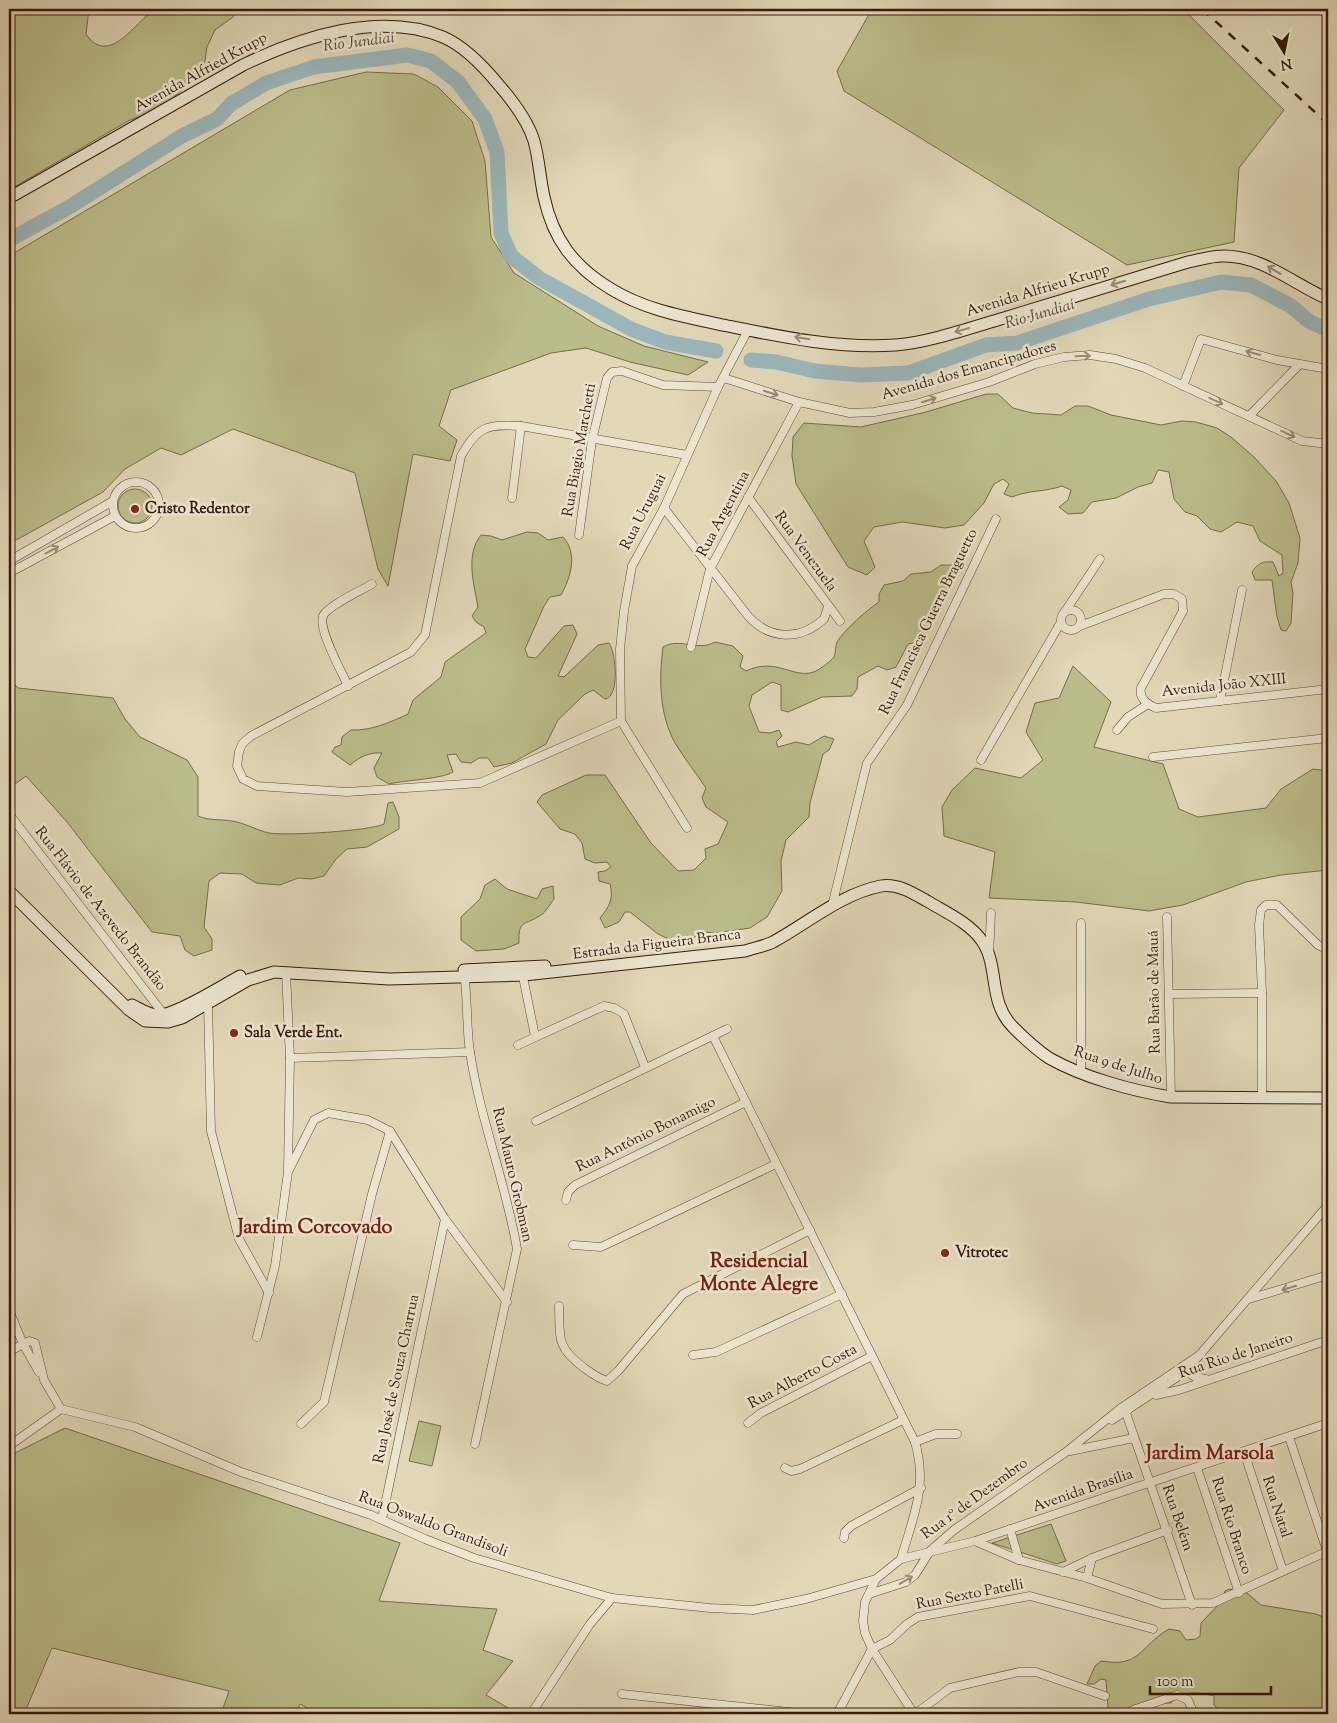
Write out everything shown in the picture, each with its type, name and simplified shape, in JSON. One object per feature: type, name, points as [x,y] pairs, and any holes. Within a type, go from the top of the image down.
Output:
[{"type":"main road","name":"Avenida Alfried Krupp","points":[[9,198],[243,65],[279,48],[335,31],[397,26],[410,27],[446,38],[484,67],[508,95],[534,142],[544,200],[564,249],[582,270],[638,304],[672,314],[748,330]]},
{"type":"main road","name":"Avenida Alfrieu Krupp","points":[[748,330],[849,346],[898,345],[982,324],[1188,262],[1221,256],[1244,258],[1264,264],[1328,299]]},
{"type":"main road","points":[[1316,293],[1328,291]]},
{"type":"main road","name":"Estrada da Figueira Branca","points":[[9,891],[129,1010],[145,1020],[182,1018],[260,975],[286,972],[389,979],[603,967],[744,951],[771,943],[832,906],[882,885],[898,886],[912,892],[970,928],[982,941],[988,957]]},
{"type":"main road","name":"Rua 9 de Julho","points":[[988,957],[997,1002],[1013,1027],[1048,1057],[1081,1073],[1171,1097],[1328,1098]]},
{"type":"main road","points":[[166,1018],[241,975],[262,967],[285,966],[384,972],[464,974]]},
{"type":"main road","points":[[1316,1098],[1328,1106]]},
{"type":"street","name":"Rua Uruguai","points":[[621,721],[620,649],[632,566],[664,508],[718,388],[748,330]]},
{"type":"street","points":[[1183,386],[1201,340],[1277,360],[1328,369]]},
{"type":"street","name":"Avenida dos Emancipadores","points":[[724,378],[799,402],[850,413],[874,412],[920,402],[989,382],[1042,362],[1064,357],[1090,355],[1116,359],[1145,368],[1302,440],[1328,444]]},
{"type":"street","points":[[1249,416],[1300,364]]},
{"type":"street","name":"Rua Biagio Marchetti","points":[[578,536],[592,440],[607,378],[612,372],[622,371],[663,385],[718,388]]},
{"type":"street","name":"Rua Argentina","points":[[691,647],[710,569],[799,402]]},
{"type":"street","points":[[687,455],[592,440],[521,426],[493,426],[480,430],[470,439],[461,456],[425,635],[411,652],[251,736],[242,744],[237,766],[243,779],[257,786],[347,792],[480,783],[621,721],[687,828]]},
{"type":"street","points":[[512,498],[521,426]]},
{"type":"street","points":[[9,561],[113,501],[120,488],[126,484],[140,482],[152,488],[159,501],[159,508],[152,521],[140,528],[126,526],[115,516],[113,501]]},
{"type":"street","name":"Rua Venezuela","points":[[748,498],[840,622]]},
{"type":"street","points":[[664,508],[755,624],[782,635],[801,634],[824,620],[828,607]]},
{"type":"street","points":[[9,573],[115,516]]},
{"type":"street","name":"Rua Francisca Guerra Braguetto","points":[[832,906],[867,763],[907,705],[996,518]]},
{"type":"street","points":[[981,760],[1061,622],[1064,612],[1100,559]]},
{"type":"street","points":[[348,686],[323,627],[323,616],[329,609],[372,584]]},
{"type":"street","points":[[1220,701],[1242,590]]},
{"type":"street","points":[[1061,622],[1069,630],[1080,626],[1076,594]]},
{"type":"street","name":"Avenida João XXIII","points":[[1080,626],[1102,616],[1164,594],[1174,594],[1182,599],[1183,611],[1140,688],[1140,693],[1148,704],[1163,708],[1328,689]]},
{"type":"street","points":[[1064,612],[1071,610],[1078,613]]},
{"type":"street","name":"Avenida João XXIII","points":[[1078,613],[1102,616]]},
{"type":"street","points":[[1117,730],[1128,717],[1148,704]]},
{"type":"street","points":[[1153,757],[1328,738]]},
{"type":"street","name":"Rua Flávio de Azevedo Brandão","points":[[9,814],[166,1018]]},
{"type":"street","points":[[1262,1099],[1261,910],[1266,905],[1277,906],[1318,945],[1328,950]]},
{"type":"street","name":"Rua 9 de Julho","points":[[988,957],[991,940],[991,913]]},
{"type":"street","name":"Rua Barão de Mauá","points":[[1168,916],[1171,1097]]},
{"type":"street","points":[[1081,923],[1081,1073]]},
{"type":"street","points":[[522,971],[535,1036]]},
{"type":"street","points":[[257,1337],[275,1266],[288,1172],[290,1058],[286,972]]},
{"type":"street","name":"Rua Mauro Grobman","points":[[464,974],[470,1052],[490,1148],[514,1230],[517,1249],[475,1444]]},
{"type":"street","points":[[1170,994],[1262,992]]},
{"type":"street","points":[[208,1003],[211,1131],[239,1239],[269,1293]]},
{"type":"street","points":[[518,1045],[604,1006],[614,1008],[624,1014],[646,1067]]},
{"type":"street","points":[[536,1121],[727,1029]]},
{"type":"street","points":[[713,1036],[915,1442],[920,1460],[921,1488],[901,1559]]},
{"type":"street","points":[[290,1058],[470,1052]]},
{"type":"street","name":"Rua Antônio Bonamigo","points":[[566,1200],[568,1192],[574,1185],[746,1102]]},
{"type":"street","points":[[288,1172],[314,1120],[320,1115],[328,1113],[368,1120],[390,1131],[445,1219],[507,1302]]},
{"type":"street","points":[[301,1424],[324,1402],[372,1194],[390,1131]]},
{"type":"street","points":[[573,1245],[601,1247],[776,1164]]},
{"type":"street","name":"Rua 1º de Dezembro","points":[[1099,1427],[1126,1413],[1185,1371],[1328,1205]]},
{"type":"street","name":"Rua José de Souza Charrua","points":[[382,1519],[445,1219]]},
{"type":"street","points":[[558,1306],[561,1343],[568,1356],[599,1379],[607,1381],[618,1371],[683,1294],[810,1230]]},
{"type":"street","points":[[440,1244],[456,1233]]},
{"type":"street","points":[[1249,1299],[1328,1275]]},
{"type":"street","points":[[693,1355],[716,1352],[842,1294]]},
{"type":"street","points":[[9,1310],[23,1344],[61,1409],[9,1446]]},
{"type":"street","name":"Rua Rio de Janeiro","points":[[1151,1396],[1186,1388],[1328,1340]]},
{"type":"street","points":[[14,1349],[29,1341],[36,1342],[44,1380]]},
{"type":"street","name":"Rua Alberto Costa","points":[[748,1424],[761,1413],[872,1356]]},
{"type":"street","points":[[1186,1388],[1185,1371],[1210,1379]]},
{"type":"street","name":"Rua 1º de Dezembro","points":[[915,1714],[872,1649],[865,1633],[863,1621],[865,1602],[876,1579],[901,1559],[930,1551],[964,1523],[1066,1452],[1141,1395],[1185,1371]]},
{"type":"street","points":[[1126,1413],[1141,1395]]},
{"type":"street","name":"Rua Oswaldo Grandisoli","points":[[61,1409],[135,1428],[241,1472],[382,1519],[425,1540],[474,1558],[612,1598],[710,1608],[753,1610],[806,1599],[876,1579]]},
{"type":"street","name":"Rua Belém","points":[[1126,1413],[1192,1604]]},
{"type":"street","points":[[785,1468],[791,1471],[800,1469],[903,1420]]},
{"type":"street","name":"Avenida Brasília","points":[[930,1551],[975,1541],[1010,1530],[1328,1423]]},
{"type":"street","points":[[915,1442],[936,1434],[957,1434]]},
{"type":"street","points":[[975,1541],[1019,1560],[1087,1578],[1162,1604],[1213,1603],[1239,1593],[1328,1551],[1289,1437]]},
{"type":"street","points":[[1066,1452],[1134,1438]]},
{"type":"street","name":"Rua Natal","points":[[1244,1452],[1283,1571]]},
{"type":"street","name":"Rua Rio Branco","points":[[1197,1468],[1239,1593]]},
{"type":"street","points":[[844,1538],[845,1532],[851,1526],[921,1488]]},
{"type":"street","points":[[1010,1530],[1019,1560]]},
{"type":"street","points":[[1063,1572],[1092,1558],[1168,1530]]},
{"type":"street","points":[[869,1594],[906,1582],[915,1575],[930,1551]]},
{"type":"street","points":[[1087,1578],[1092,1558]]},
{"type":"street","name":"Rua Sexto Patelli","points":[[872,1649],[890,1640],[907,1624],[918,1617],[1030,1596],[1152,1629]]},
{"type":"street","points":[[531,1714],[590,1624],[612,1598]]},
{"type":"street","points":[[837,1714],[872,1649]]},
{"type":"street","points":[[915,1714],[950,1688],[1019,1672],[1036,1672],[1105,1696]]},
{"type":"street","points":[[622,1694],[807,1714]]},
{"type":"street","points":[[1127,1714],[1133,1710],[1177,1695],[1188,1700],[1194,1714]]},
{"type":"green space","points":[[9,9],[89,9],[86,34],[95,43],[104,46],[122,39],[155,9],[238,9],[233,17],[215,30],[207,47],[205,61],[194,79],[163,107],[128,121],[9,190]]},
{"type":"green space","points":[[872,9],[1183,9],[1284,110],[1239,168],[1234,242],[1127,265],[844,91],[837,71]]},
{"type":"green space","points":[[366,72],[414,74],[438,87],[472,121],[485,161],[491,237],[514,273],[598,326],[644,346],[708,362],[688,375],[630,362],[586,348],[551,353],[451,390],[439,426],[457,440],[450,461],[413,454],[388,586],[378,569],[355,473],[233,429],[181,455],[161,448],[125,469],[103,492],[9,544],[9,256],[290,90]]},
{"type":"green space","points":[[986,394],[998,394],[1013,408],[1032,413],[1061,415],[1075,406],[1088,406],[1111,415],[1161,425],[1182,421],[1196,422],[1217,428],[1231,437],[1254,457],[1276,481],[1289,503],[1300,538],[1298,563],[1291,582],[1293,593],[1291,623],[1286,631],[1281,630],[1277,617],[1272,580],[1255,580],[1252,572],[1261,563],[1273,562],[1279,576],[1283,573],[1282,555],[1260,541],[1253,526],[1237,522],[1221,532],[1210,529],[1197,516],[1185,512],[1174,499],[1169,472],[1158,470],[1152,483],[1138,487],[1116,498],[1092,502],[1083,513],[1068,514],[1059,507],[1068,500],[1071,490],[1062,486],[1012,497],[1004,494],[1009,484],[1003,479],[994,484],[984,503],[964,525],[945,528],[902,522],[874,527],[864,541],[875,567],[867,575],[848,567],[796,484],[792,456],[793,437],[804,423],[861,427],[926,412]]},
{"type":"green space","points":[[135,489],[142,490],[147,494],[151,499],[151,513],[147,518],[142,522],[135,523],[128,522],[123,518],[119,513],[118,506],[119,499],[123,494],[128,490]]},
{"type":"green space","points":[[527,532],[538,533],[548,540],[563,537],[568,543],[572,558],[568,581],[561,595],[550,597],[544,606],[525,649],[528,657],[536,658],[564,626],[573,625],[577,634],[558,676],[564,677],[598,645],[609,643],[615,665],[615,683],[610,696],[605,699],[593,690],[585,694],[558,720],[546,744],[512,763],[494,767],[488,758],[479,758],[471,763],[461,762],[456,754],[447,755],[453,772],[441,776],[389,784],[377,777],[374,768],[382,753],[373,753],[365,756],[350,765],[332,752],[335,747],[341,745],[342,737],[351,730],[388,723],[408,714],[413,700],[441,677],[445,662],[486,633],[484,627],[476,622],[472,616],[478,607],[472,570],[473,551],[476,543],[481,535],[502,540]]},
{"type":"green space","points":[[941,565],[953,565],[955,579],[925,635],[919,642],[908,644],[896,667],[887,670],[878,666],[858,677],[857,689],[852,696],[822,697],[788,712],[781,710],[781,685],[772,682],[752,695],[749,706],[759,732],[770,733],[779,730],[782,736],[776,742],[778,747],[796,742],[809,745],[824,736],[834,739],[829,750],[823,754],[810,803],[809,817],[786,840],[781,861],[782,891],[767,917],[750,928],[715,933],[703,932],[693,938],[673,941],[658,934],[630,912],[625,912],[619,922],[605,928],[600,918],[610,903],[611,889],[610,884],[599,881],[598,872],[605,871],[611,867],[607,862],[595,863],[585,859],[582,843],[575,834],[560,829],[537,802],[542,795],[586,775],[605,775],[651,843],[678,871],[694,870],[706,858],[705,849],[718,844],[728,822],[706,807],[702,798],[706,788],[675,743],[670,732],[663,708],[661,684],[663,647],[676,643],[702,646],[715,642],[733,646],[743,656],[740,667],[746,671],[767,666],[801,673],[816,671],[834,657],[837,642],[845,632],[879,602],[879,594],[884,585],[903,581],[911,574],[931,572]]},
{"type":"green space","points":[[1073,666],[1111,702],[1094,747],[1163,764],[1179,809],[1198,817],[1266,808],[1281,789],[1313,769],[1328,771],[1328,870],[1281,875],[1246,882],[1183,905],[1149,911],[1076,902],[989,898],[995,852],[944,836],[942,807],[952,790],[975,768],[1021,778],[1043,760],[1026,732],[1035,703],[1059,698]]},
{"type":"green space","points":[[9,679],[18,688],[113,698],[125,719],[140,737],[187,760],[198,777],[198,816],[207,819],[237,822],[269,833],[327,832],[362,829],[384,824],[388,803],[393,802],[399,817],[399,829],[367,847],[347,849],[336,859],[324,876],[312,879],[298,878],[280,885],[256,883],[242,874],[220,873],[209,881],[204,927],[212,939],[212,950],[194,956],[185,950],[180,936],[152,932],[67,822],[26,776],[9,787]]},
{"type":"green space","points":[[495,879],[507,889],[537,899],[542,889],[553,886],[554,899],[543,914],[521,926],[519,943],[504,949],[476,951],[461,940],[461,917],[480,899],[485,885]]},
{"type":"green space","points":[[419,1421],[441,1426],[432,1466],[409,1461]]},
{"type":"green space","points":[[65,1428],[400,1543],[379,1601],[497,1609],[483,1650],[513,1661],[486,1695],[517,1713],[319,1714],[300,1704],[296,1714],[221,1714],[229,1691],[52,1648],[24,1714],[9,1714],[9,1456]]},
{"type":"green space","points":[[1051,1524],[1066,1561],[1057,1564],[992,1543]]},
{"type":"green space","points":[[1229,1589],[1247,1593],[1261,1605],[1316,1614],[1328,1619],[1328,1714],[1223,1714],[1214,1705],[1214,1696],[1190,1693],[1179,1696],[1171,1703],[1147,1703],[1115,1714],[1108,1707],[1106,1680],[1101,1679],[1094,1684],[1087,1684],[1095,1666],[1101,1661],[1125,1661],[1133,1658],[1169,1629],[1180,1631],[1186,1640],[1196,1639],[1200,1636],[1201,1623],[1221,1602],[1225,1591]]},
{"type":"waterway","name":"Rio Jundiaí","points":[[9,240],[71,206],[182,136],[217,119],[231,104],[266,83],[314,67],[407,55],[431,61],[458,82],[485,119],[497,152],[501,233],[511,256],[539,278],[631,329],[665,342],[716,351]]},
{"type":"waterway","name":"Rio Jundiaí","points":[[751,360],[776,362],[815,371],[861,375],[908,373],[986,345],[1017,343],[1149,299],[1221,282],[1251,285],[1291,306],[1310,322],[1328,330]]},
{"type":"railway","points":[[1202,9],[1328,124]]},
{"type":"place","name":"Cristo Redentor","points":[[135,509]]},
{"type":"place","name":"Sala Verde Ent.","points":[[234,1033]]},
{"type":"place","name":"Vitrotec","points":[[945,1253]]},
{"type":"district","name":"Jardim Corcovado","points":[[315,1228]]},
{"type":"district","name":"Residencial Monte Alegre","points":[[759,1274]]},
{"type":"district","name":"Jardim Marsola","points":[[1210,1454]]}]
